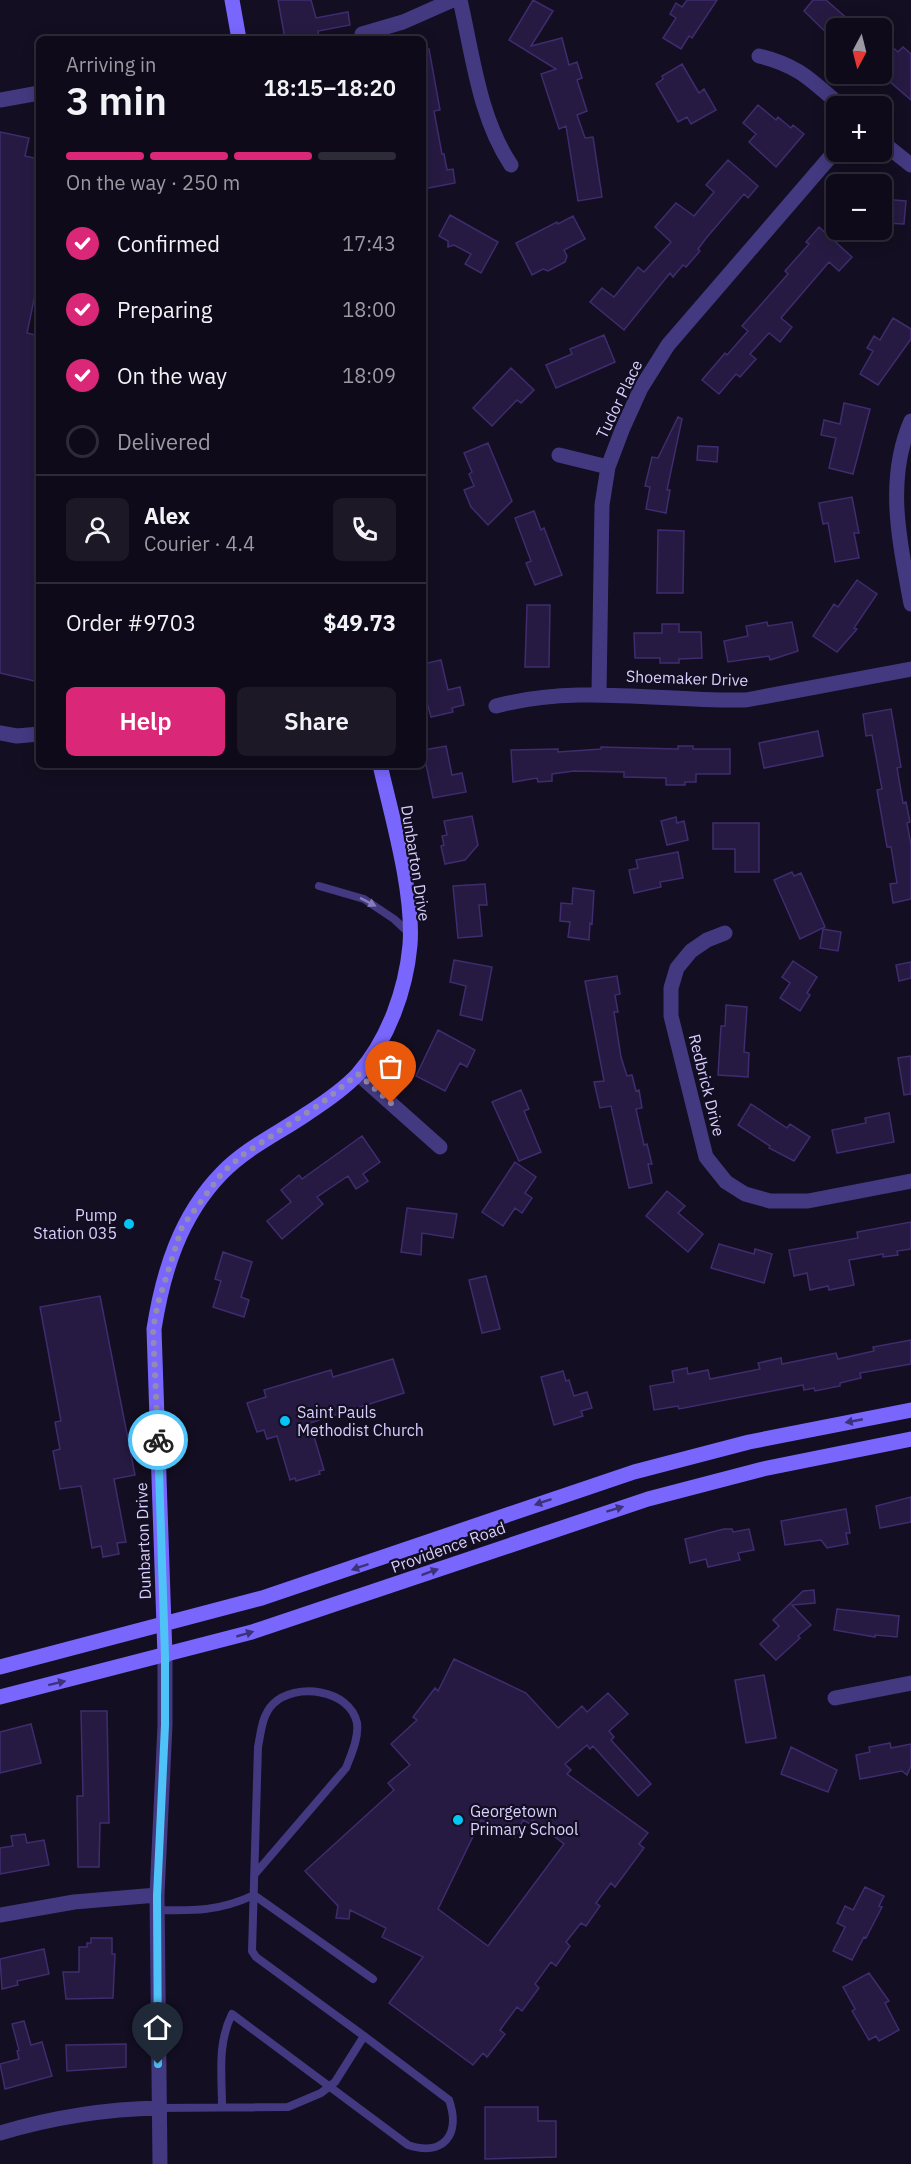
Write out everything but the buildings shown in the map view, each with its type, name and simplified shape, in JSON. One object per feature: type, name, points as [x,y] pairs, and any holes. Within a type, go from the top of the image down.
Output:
[{"type":"main road","points":[[232,0],[238,36]]},
{"type":"main road","name":"Dunbarton Drive","points":[[165,1656],[153,1329],[158,1303],[182,1227],[222,1173],[244,1154],[331,1096],[358,1074],[393,1015],[403,982],[409,933],[408,908],[399,848],[381,768]]},
{"type":"main road","name":"Providence Road","points":[[0,1667],[164,1626],[323,1580],[549,1499],[634,1472],[749,1442],[911,1410]]},
{"type":"main road","name":"Providence Road","points":[[0,1697],[165,1656],[309,1614],[535,1535],[648,1499],[763,1469],[911,1439]]},
{"type":"street","points":[[362,34],[403,22],[453,0]]},
{"type":"street","points":[[460,0],[488,122],[497,143],[511,165]]},
{"type":"street","points":[[759,56],[781,61],[800,70],[830,96]]},
{"type":"street","points":[[0,100],[36,94]]},
{"type":"street","points":[[892,149],[911,165]]},
{"type":"street","name":"Tudor Place","points":[[599,693],[600,537],[608,467],[641,388],[668,345],[826,162]]},
{"type":"street","points":[[911,421],[899,469],[896,512],[900,550],[911,604]]},
{"type":"street","points":[[559,454],[608,467]]},
{"type":"street","name":"Shoemaker Drive","points":[[496,706],[516,700],[599,693],[746,700],[911,669]]},
{"type":"street","points":[[0,733],[17,736],[36,734]]},
{"type":"street","name":"Redbrick Drive","points":[[725,933],[707,940],[691,951],[676,969],[671,988],[671,1016],[706,1157],[726,1182],[745,1194],[770,1201],[808,1201],[911,1181]]},
{"type":"street","points":[[358,1074],[440,1148]]},
{"type":"street","name":"Dunbarton Drive","points":[[160,2164],[157,1903],[165,1725],[165,1656]]},
{"type":"street","points":[[835,1698],[911,1683]]},
{"type":"street","points":[[0,1915],[74,1902],[157,1903]]},
{"type":"street","points":[[0,2133],[32,2123],[102,2110],[159,2108]]},
{"type":"lane","points":[[319,886],[364,899],[394,919],[409,933]]},
{"type":"lane","points":[[222,2107],[221,2042],[223,2031],[232,2014],[408,2145],[434,2149],[447,2141],[453,2125],[453,2112],[449,2100],[256,1958],[252,1951],[258,1747],[263,1721],[272,1704],[287,1695],[311,1691],[328,1694],[347,1704],[357,1723],[354,1748],[346,1768],[255,1874]]},
{"type":"lane","points":[[157,1903],[195,1911],[231,1906],[254,1895]]},
{"type":"lane","points":[[254,1895],[373,1979]]},
{"type":"lane","points":[[159,2108],[288,2107],[313,2097],[335,2082],[364,2036]]},
{"type":"way so far","points":[[158,1440],[153,1329],[169,1263],[182,1227],[201,1199],[222,1173],[244,1154],[308,1113],[358,1074],[391,1103]]},
{"type":"place","name":"Pump Station 035","points":[[129,1224]]},
{"type":"place","name":"Saint Pauls Methodist Church","points":[[285,1421]]},
{"type":"place","name":"Georgetown Primary School","points":[[458,1820]]},
{"type":"route","points":[[158,1440],[165,1656],[165,1725],[157,1896],[158,2064]]}]
